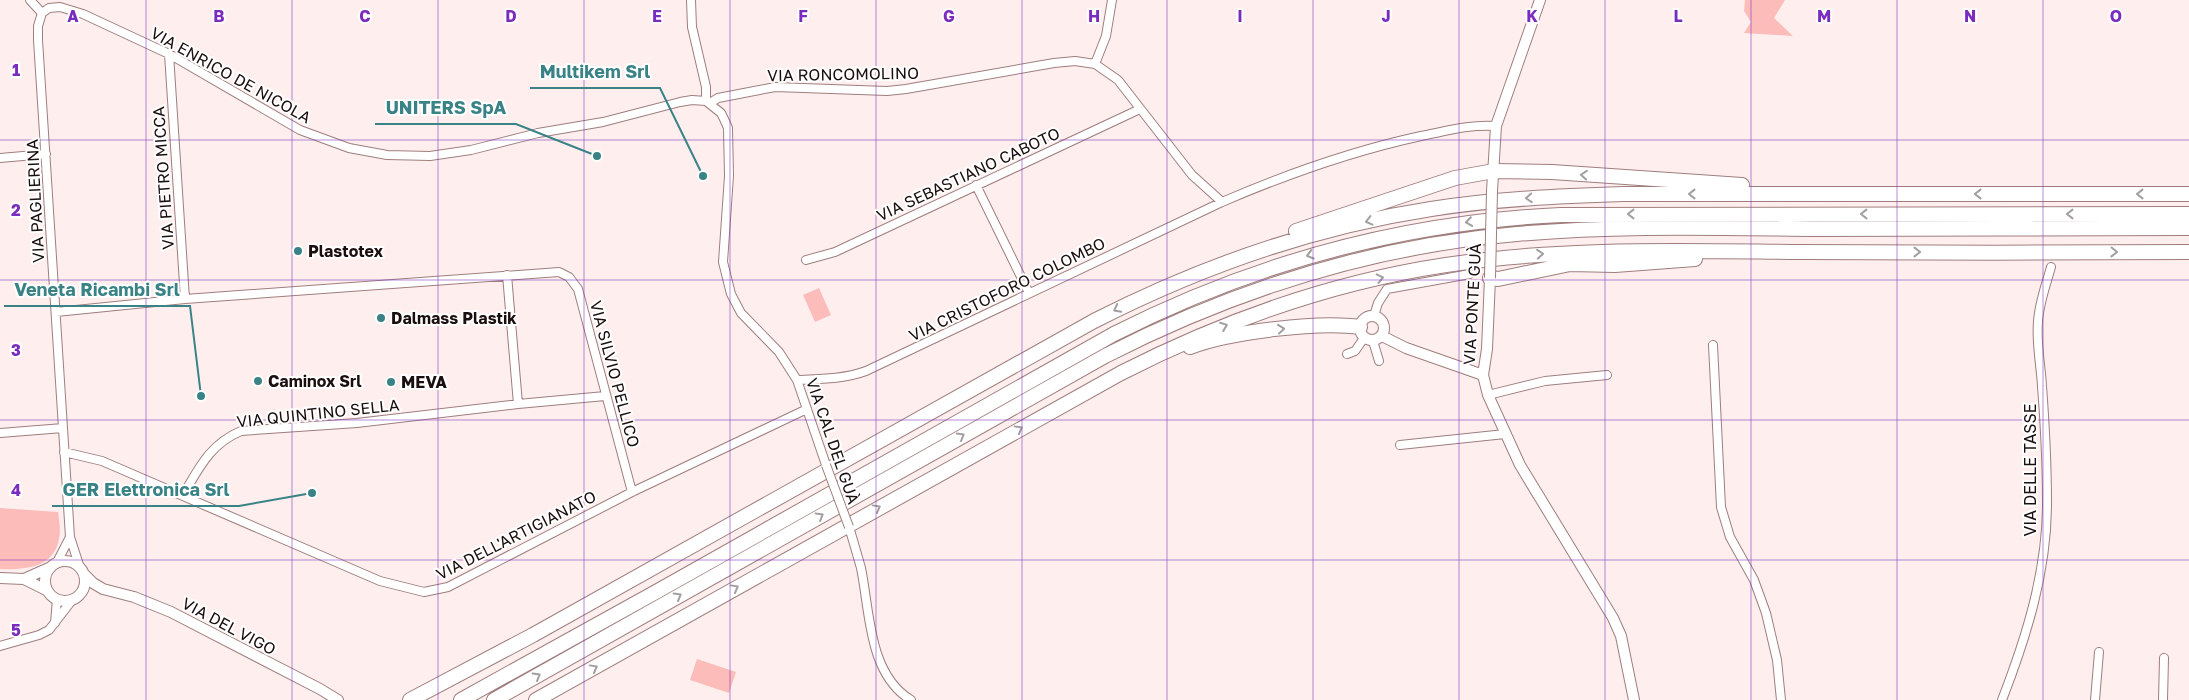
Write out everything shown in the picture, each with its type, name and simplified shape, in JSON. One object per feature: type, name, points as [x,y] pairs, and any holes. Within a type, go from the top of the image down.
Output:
[{"type":"highway","points":[[410,700],[533,635],[1037,351],[1175,277],[1215,259],[1412,191],[1455,178],[1494,170],[1552,172],[1842,193]]},
{"type":"highway","points":[[1137,299],[1227,262],[1283,243],[1382,218],[1432,208],[1552,196],[1842,193],[2189,194]]},
{"type":"highway","points":[[461,700],[1152,314],[1218,286],[1327,250],[1433,228],[1519,217],[1561,215],[2189,214]]},
{"type":"highway","points":[[494,700],[1097,360],[1159,329],[1208,308],[1308,273],[1368,258],[1438,244],[1517,234],[1560,231],[1680,228],[2189,228]]},
{"type":"highway","points":[[536,700],[1070,400],[1159,354],[1238,320],[1344,286],[1445,265],[1549,254],[1688,251],[2189,252]]},
{"type":"highway","points":[[1490,278],[1498,279],[1570,264],[1615,265],[1734,258],[1780,258],[1840,252]]},
{"type":"highway","points":[[1070,400],[1200,344],[1262,331],[1308,326],[1338,325],[1370,335]]},
{"type":"street","points":[[30,0],[42,13]]},
{"type":"street","points":[[691,0],[692,27],[708,102]]},
{"type":"street","points":[[1095,64],[1106,36],[1112,0]]},
{"type":"street","name":"VIA PONTE GUÀ","points":[[1540,0],[1496,126],[1487,349],[1483,375],[1488,395],[1520,465],[1621,636],[1634,700]]},
{"type":"street","name":"VIA ENRICO DE NICOLA","points":[[42,13],[49,8],[65,8],[122,30],[169,54],[300,130],[349,148],[387,155],[411,157],[457,152],[538,133],[603,122],[680,102],[692,100],[708,102]]},
{"type":"street","name":"VIA PAGLIERINA","points":[[42,13],[38,26],[38,40],[70,537],[82,571]]},
{"type":"street","name":"VIA PIETRO MICCA","points":[[169,54],[185,299]]},
{"type":"street","name":"VIA RONCOMOLINO","points":[[708,102],[718,98],[775,88],[896,90],[925,88],[1054,63],[1075,61],[1095,64],[1118,80],[1192,175],[1222,202]]},
{"type":"street","name":"VIA CAL DEL GUÀ","points":[[708,102],[721,113],[728,128],[729,176],[723,262],[731,294],[741,313],[779,352],[797,380],[849,527],[860,567],[872,632],[880,660],[898,691],[911,700]]},
{"type":"street","name":"VIA SEBASTIANO CABOTO","points":[[806,260],[834,252],[1140,109]]},
{"type":"street","name":"VIA CRISTOFORO COLOMBO","points":[[797,380],[835,379],[866,371],[1222,202],[1282,176],[1377,146],[1476,124],[1496,126]]},
{"type":"street","points":[[0,158],[46,154]]},
{"type":"street","points":[[976,185],[1029,293]]},
{"type":"street","name":"VIA DELLE TASSE","points":[[2002,700],[2032,615],[2044,543],[2047,507],[2046,445],[2038,323],[2042,296],[2051,266]]},
{"type":"street","name":"VIA SILVIO PELLICO","points":[[507,275],[558,272],[569,276],[578,289],[632,492]]},
{"type":"street","points":[[1374,316],[1378,304],[1387,289],[1470,274]]},
{"type":"street","points":[[56,312],[185,299],[507,275],[518,404]]},
{"type":"street","points":[[1374,316],[1363,320],[1379,361]]},
{"type":"street","points":[[1347,354],[1356,351],[1370,335],[1384,324],[1374,316]]},
{"type":"street","points":[[1370,335],[1483,375]]},
{"type":"street","points":[[1713,345],[1721,507],[1730,537],[1754,580],[1766,613],[1777,660],[1782,700]]},
{"type":"street","points":[[1488,395],[1545,381],[1607,375]]},
{"type":"street","name":"VIA QUINTINO SELLA","points":[[182,495],[213,448],[230,436],[241,432],[357,423],[605,396]]},
{"type":"street","name":"VIA DELL'ARTIGIANATO","points":[[64,452],[102,461],[380,581],[424,592],[448,587],[632,492],[807,409]]},
{"type":"street","points":[[0,433],[63,428]]},
{"type":"street","points":[[1400,445],[1505,434]]},
{"type":"street","points":[[48,590],[46,578],[70,537]]},
{"type":"street","points":[[0,646],[39,635],[49,630],[84,588],[82,571],[69,562],[54,565],[24,579]]},
{"type":"street","name":"VIA DEL VIGO","points":[[82,571],[93,583],[103,589],[134,597],[171,612],[338,700]]},
{"type":"street","points":[[0,578],[24,579],[48,590],[57,599],[63,601],[103,589]]},
{"type":"street","points":[[55,623],[57,599]]},
{"type":"street","points":[[2095,700],[2099,652]]},
{"type":"street","points":[[2162,700],[2164,658]]},
{"type":"shaded area","points":[[1745,0],[1785,0],[1774,18],[1793,36],[1744,33],[1751,22],[1744,11]]},
{"type":"shaded area","points":[[819,288],[831,315],[815,322],[803,295]]},
{"type":"shaded area","points":[[0,508],[58,512],[60,536],[56,549],[51,556],[44,562],[28,568],[0,569]]},
{"type":"shaded area","points":[[697,659],[736,672],[729,693],[690,680]]},
{"type":"place","name":"UNITERS SpA","points":[[597,156]]},
{"type":"place","name":"Multikem Srl","points":[[703,176]]},
{"type":"place","name":"Plastotex","points":[[298,251]]},
{"type":"place","name":"Dalmass Plastik","points":[[381,318]]},
{"type":"place","name":"Caminox Srl","points":[[258,381]]},
{"type":"place","name":"MEVA","points":[[391,382]]},
{"type":"place","name":"Veneta Ricambi Srl","points":[[201,396]]},
{"type":"place","name":"GER Elettronica Srl","points":[[312,493]]}]
